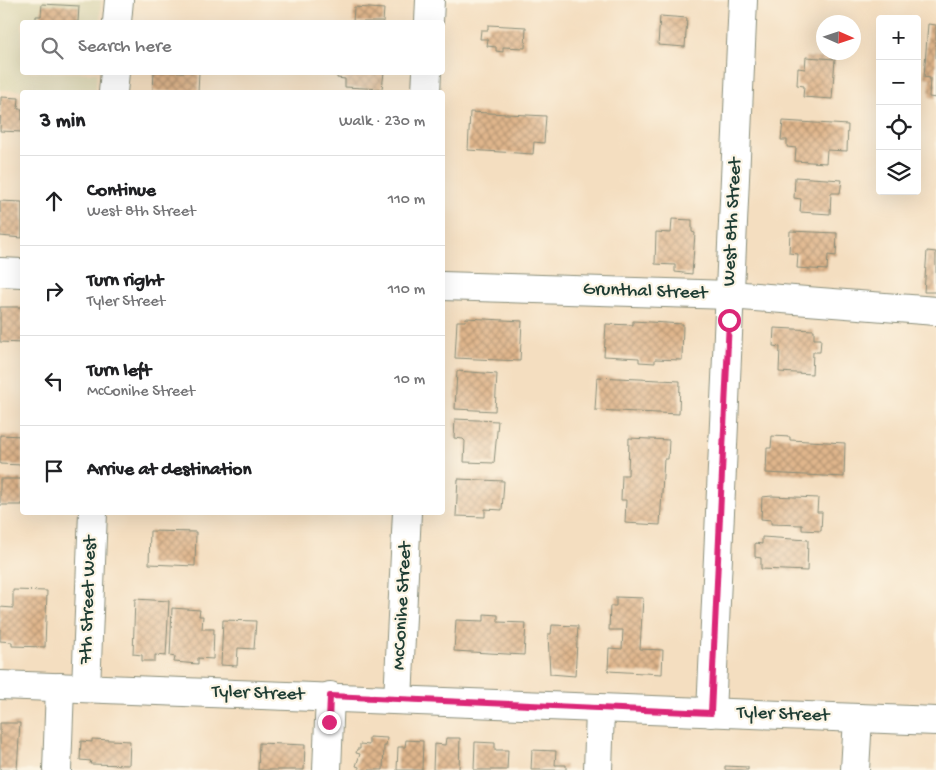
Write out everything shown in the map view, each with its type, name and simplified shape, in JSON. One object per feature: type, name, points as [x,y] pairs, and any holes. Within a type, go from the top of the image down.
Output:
[{"type":"street","points":[[117,20],[119,0]]},
{"type":"street","points":[[429,20],[430,0]]},
{"type":"street","name":"West 8th Street","points":[[711,713],[743,0]]},
{"type":"street","points":[[113,90],[114,75]]},
{"type":"street","points":[[426,90],[427,75]]},
{"type":"street","points":[[0,272],[20,273]]},
{"type":"street","name":"Grunthal Street","points":[[445,286],[730,295],[936,311]]},
{"type":"street","name":"7th Street West","points":[[57,770],[73,688],[93,515]]},
{"type":"street","name":"McConihe Street","points":[[398,700],[407,515]]},
{"type":"street","name":"Tyler Street","points":[[0,685],[330,696],[600,710],[936,721]]},
{"type":"street","points":[[327,770],[330,696]]},
{"type":"street","points":[[598,770],[600,710]]},
{"type":"street","points":[[855,770],[858,718]]},
{"type":"shaded area","points":[[0,0],[101,0],[100,20],[20,20],[20,75],[97,75],[95,90],[0,90]]},
{"type":"building","points":[[42,4],[79,6],[78,20],[36,20],[36,16],[41,16]]},
{"type":"building","points":[[354,7],[384,9],[383,20],[353,20]]},
{"type":"building","points":[[660,16],[687,18],[685,47],[658,45]]},
{"type":"building","points":[[928,24],[936,25],[936,98],[929,97],[930,78],[924,77]]},
{"type":"building","points":[[488,25],[526,27],[525,48],[503,47],[503,52],[496,51],[496,47],[487,46],[488,39],[480,39],[481,30],[488,30]]},
{"type":"building","points":[[806,57],[816,58],[816,60],[835,60],[832,99],[803,97],[804,86],[797,85],[798,68],[805,69]]},
{"type":"building","points":[[154,75],[199,75],[198,90],[153,90]]},
{"type":"building","points":[[337,75],[384,75],[382,89],[345,87],[345,79],[337,78]]},
{"type":"building","points":[[1,97],[19,98],[20,132],[0,131]]},
{"type":"building","points":[[470,112],[546,116],[544,143],[534,142],[533,154],[468,150]]},
{"type":"building","points":[[783,121],[848,125],[847,151],[827,150],[826,163],[795,161],[796,148],[787,147],[787,140],[781,140]]},
{"type":"building","points":[[795,177],[842,180],[840,193],[831,193],[830,214],[800,212],[801,199],[794,198]]},
{"type":"building","points":[[0,201],[20,202],[20,238],[0,236]]},
{"type":"building","points":[[672,219],[692,220],[692,232],[695,233],[692,274],[675,272],[675,265],[655,264],[656,232],[671,233]]},
{"type":"building","points":[[790,231],[837,233],[836,256],[828,255],[827,270],[797,268],[798,254],[789,253]]},
{"type":"building","points":[[927,251],[936,252],[936,292],[924,292]]},
{"type":"building","points":[[0,307],[20,307],[20,343],[0,342]]},
{"type":"building","points":[[466,318],[522,321],[520,361],[455,358],[457,321],[465,321]]},
{"type":"building","points":[[633,321],[683,324],[682,360],[655,359],[655,363],[639,362],[639,358],[604,356],[606,324],[633,325]]},
{"type":"building","points":[[774,328],[814,330],[814,339],[821,339],[820,352],[813,352],[812,374],[779,372],[780,347],[773,346]]},
{"type":"building","points":[[457,371],[497,374],[495,411],[455,409]]},
{"type":"building","points":[[597,377],[680,381],[679,414],[595,410]]},
{"type":"building","points":[[455,419],[498,421],[494,463],[464,462],[465,441],[454,438]]},
{"type":"building","points":[[0,435],[20,436],[20,465],[0,464]]},
{"type":"building","points":[[772,436],[790,437],[790,440],[845,443],[844,477],[766,473],[767,448],[771,448]]},
{"type":"building","points":[[629,438],[669,440],[668,459],[664,459],[660,525],[625,523],[626,500],[621,500],[622,475],[628,475]]},
{"type":"building","points":[[0,479],[20,479],[20,505],[0,505]]},
{"type":"building","points":[[458,479],[504,481],[502,510],[485,509],[485,517],[456,516]]},
{"type":"building","points":[[762,497],[818,498],[817,512],[822,512],[821,531],[802,530],[802,525],[771,524],[771,520],[761,519]]},
{"type":"building","points":[[150,531],[196,532],[195,566],[149,564]]},
{"type":"building","points":[[762,537],[808,540],[807,571],[761,569],[761,558],[755,557],[755,543],[762,544]]},
{"type":"building","points":[[13,590],[47,591],[45,647],[12,646],[12,642],[0,641],[0,607],[13,608]]},
{"type":"building","points":[[616,597],[643,598],[640,649],[663,650],[662,674],[608,671],[609,648],[622,649],[623,630],[609,630],[610,606],[616,606]]},
{"type":"building","points":[[135,599],[169,601],[166,656],[155,655],[155,661],[142,661],[142,655],[133,654]]},
{"type":"building","points":[[172,608],[200,610],[199,616],[203,616],[202,629],[214,629],[213,659],[198,658],[198,664],[174,662],[175,657],[170,656]]},
{"type":"building","points":[[484,614],[498,615],[498,622],[526,623],[524,655],[454,651],[456,620],[484,621]]},
{"type":"building","points":[[223,620],[256,621],[254,649],[238,648],[237,666],[221,665]]},
{"type":"building","points":[[552,625],[578,626],[575,676],[550,674],[548,634],[551,634]]},
{"type":"building","points":[[0,723],[20,723],[17,770],[0,770]]},
{"type":"building","points":[[369,737],[387,738],[386,746],[384,746],[383,770],[359,770],[359,767],[356,766],[360,754],[356,753],[357,749],[360,749],[360,744],[369,745]]},
{"type":"building","points":[[446,738],[460,738],[459,770],[433,770],[434,744],[445,745]]},
{"type":"building","points":[[92,739],[130,741],[129,765],[90,764],[91,761],[80,760],[81,741],[92,742]]},
{"type":"building","points":[[406,740],[423,741],[422,770],[397,770],[398,747],[405,747]]},
{"type":"building","points":[[475,742],[495,743],[495,750],[508,750],[507,770],[474,770]]},
{"type":"building","points":[[259,743],[305,745],[304,770],[258,770]]},
{"type":"building","points":[[532,750],[556,751],[555,765],[566,765],[566,770],[531,770]]},
{"type":"building","points":[[725,766],[748,767],[748,770],[725,770]]},
{"type":"route","points":[[329,722],[330,696],[600,710],[711,713],[729,320]]}]
